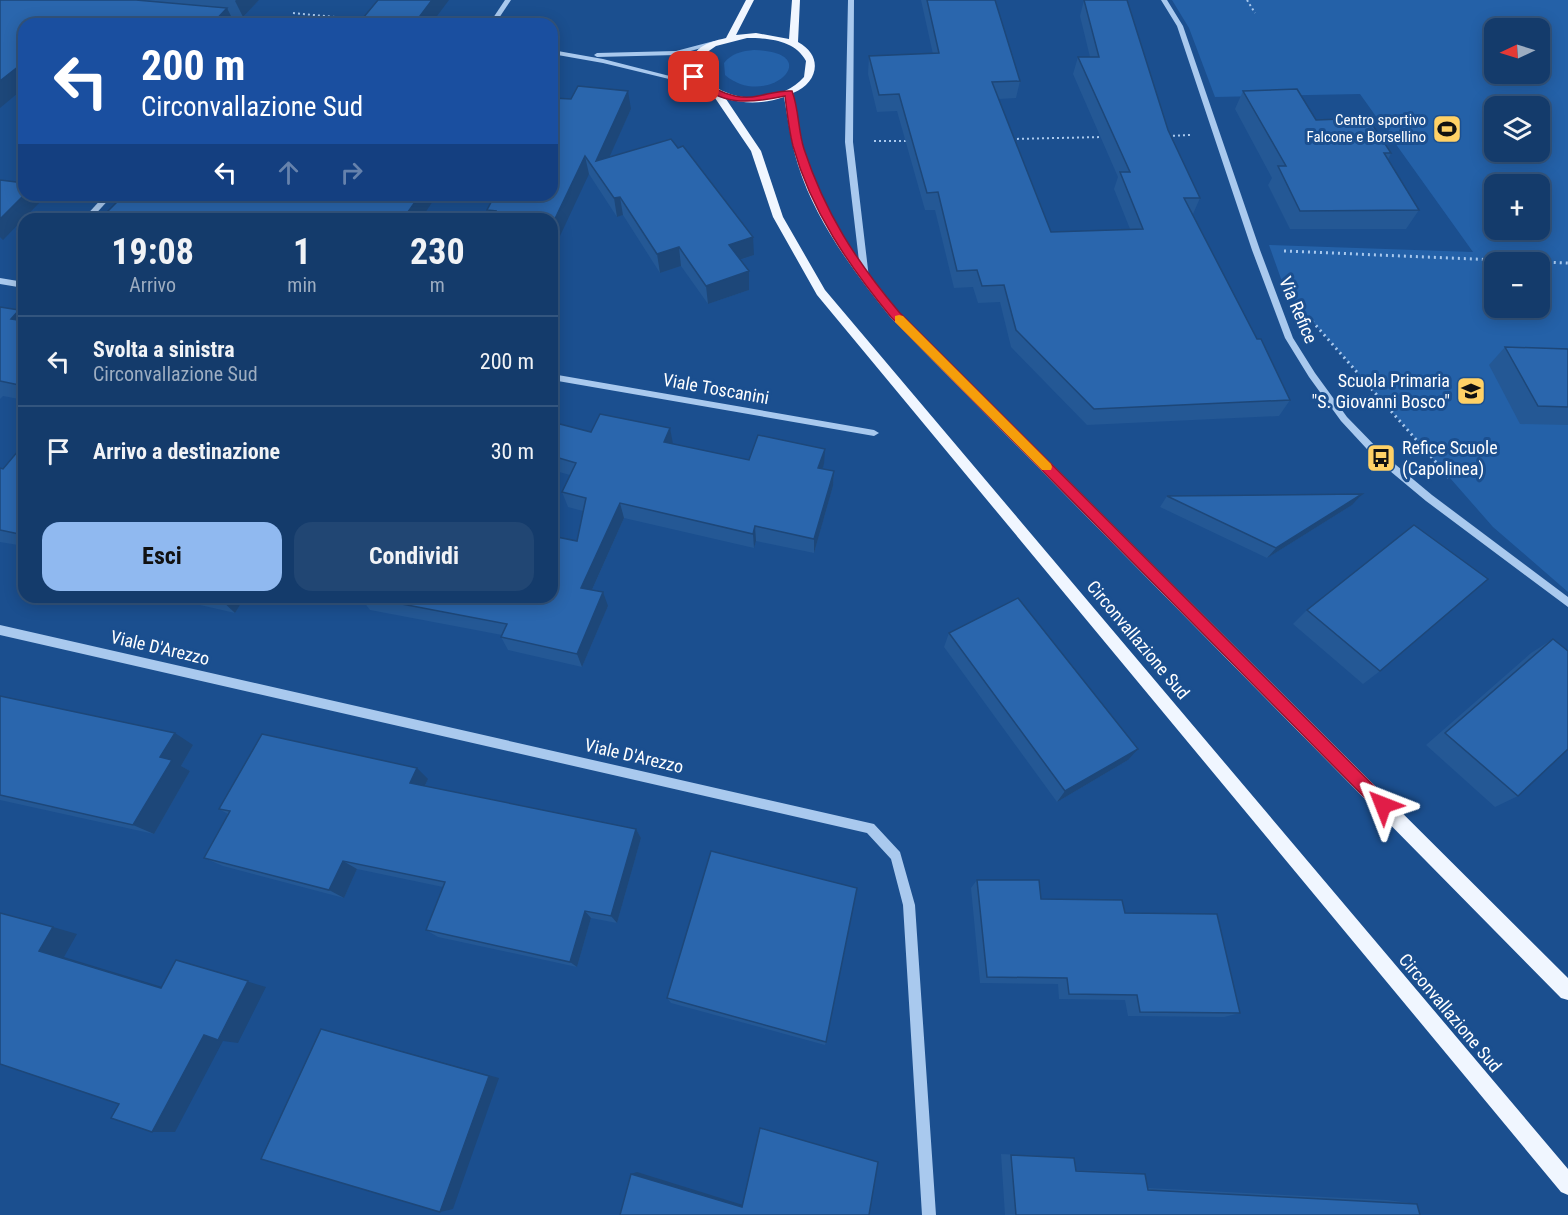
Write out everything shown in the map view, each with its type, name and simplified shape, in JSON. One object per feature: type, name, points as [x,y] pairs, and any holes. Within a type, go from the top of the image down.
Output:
[{"type":"main road","points":[[730,37],[750,0]]},
{"type":"main road","points":[[702,85],[694,77],[692,67],[695,58],[714,43],[730,37],[764,35],[794,44],[796,0]]},
{"type":"main road","name":"Circonvallazione Sud","points":[[718,95],[754,100],[788,93],[803,84],[811,74],[812,63],[806,52],[794,44]]},
{"type":"main road","name":"Circonvallazione Sud","points":[[702,85],[718,95],[756,151],[778,217],[821,292],[1568,1185]]},
{"type":"main road","points":[[788,93],[797,144],[807,174],[840,242],[865,279],[895,315],[1568,991]]},
{"type":"street","points":[[496,18],[508,0]]},
{"type":"street","points":[[851,0],[849,142],[865,279]]},
{"type":"street","name":"Via Refice","points":[[1164,0],[1180,26],[1256,250],[1289,338],[1312,375],[1344,418],[1381,458],[1429,498],[1568,603]]},
{"type":"street","points":[[578,56],[676,52],[714,43]]},
{"type":"street","points":[[558,53],[702,85]]},
{"type":"street","points":[[92,213],[104,201]]},
{"type":"street","points":[[0,281],[18,284]]},
{"type":"street","name":"Viale Toscanini","points":[[558,378],[874,433]]},
{"type":"street","name":"Viale D'Arezzo","points":[[0,630],[870,828],[896,856],[909,905],[930,1215]]},
{"type":"path","points":[[1247,0],[1256,13]]},
{"type":"path","points":[[1283,251],[1568,263]]},
{"type":"path","points":[[1308,317],[1455,483]]},
{"type":"shaded area","points":[[1172,0],[1568,0],[1568,592],[1493,527],[1285,290],[1269,245],[1473,252],[1360,94],[1215,97],[1189,28]]},
{"type":"shaded area","points":[[754,50],[776,53],[787,60],[789,68],[783,77],[758,87],[741,84],[725,75],[724,63],[730,57]]},
{"type":"building","points":[[0,0],[136,0],[227,8],[218,18],[18,18],[18,67],[0,81]]},
{"type":"building","points":[[378,0],[432,0],[418,18],[363,18]]},
{"type":"building","points":[[927,0],[995,0],[1020,81],[992,82],[1051,232],[1143,229],[1120,172],[1130,172],[1078,57],[1099,57],[1084,0],[1127,0],[1168,130],[1200,198],[1184,198],[1257,339],[1261,339],[1290,400],[1094,409],[1016,330],[1004,285],[982,286],[977,270],[957,271],[938,192],[927,193],[899,94],[879,95],[869,56],[939,53]]},
{"type":"building","points":[[578,86],[628,91],[596,161],[671,139],[678,148],[683,146],[753,237],[729,245],[749,271],[706,286],[679,247],[657,254],[620,197],[614,198],[585,156],[558,213],[495,213],[496,211],[487,210],[492,201],[558,201],[558,98],[571,99]]},
{"type":"building","points":[[1297,89],[1316,120],[1368,118],[1391,153],[1384,153],[1419,210],[1300,211],[1278,166],[1286,166],[1243,91]]},
{"type":"building","points":[[0,180],[18,182],[18,201],[0,219]]},
{"type":"building","points":[[118,201],[416,201],[407,213],[106,213]]},
{"type":"building","points":[[0,307],[18,310],[11,319],[18,320],[18,385],[0,381]]},
{"type":"building","points":[[1505,347],[1568,349],[1568,407],[1538,406]]},
{"type":"building","points":[[600,414],[670,428],[664,442],[749,460],[758,435],[825,449],[818,468],[834,471],[814,539],[755,526],[753,534],[620,503],[581,588],[603,592],[577,654],[501,637],[507,624],[397,603],[558,603],[558,537],[577,541],[586,498],[562,492],[576,463],[558,458],[558,424],[591,432]]},
{"type":"building","points":[[18,451],[18,534],[0,530],[0,468],[3,469]]},
{"type":"building","points":[[1362,494],[1276,548],[1167,496]]},
{"type":"building","points":[[1414,525],[1488,579],[1380,671],[1307,610]]},
{"type":"building","points":[[1018,598],[1138,749],[1065,791],[949,633]]},
{"type":"building","points":[[1553,639],[1568,651],[1568,749],[1518,796],[1445,733]]},
{"type":"building","points":[[0,696],[175,733],[160,757],[172,760],[133,825],[0,795]]},
{"type":"building","points":[[262,734],[417,768],[410,783],[636,829],[611,916],[585,911],[570,962],[426,930],[445,882],[343,861],[329,890],[204,858],[230,811],[219,809]]},
{"type":"building","points":[[711,851],[857,888],[826,1042],[667,998]]},
{"type":"building","points":[[977,880],[1039,880],[1041,899],[1122,900],[1125,913],[1217,914],[1240,1013],[1140,1012],[1137,995],[1069,994],[1067,978],[987,977]]},
{"type":"building","points":[[0,913],[53,927],[39,951],[161,988],[176,960],[248,981],[218,1040],[204,1035],[152,1132],[111,1118],[119,1104],[0,1064]]},
{"type":"building","points":[[321,1029],[489,1076],[440,1212],[261,1159]]},
{"type":"building","points":[[760,1128],[878,1162],[869,1215],[620,1215],[631,1174],[742,1207]]},
{"type":"building","points":[[1011,1155],[1074,1158],[1076,1171],[1145,1174],[1148,1190],[1417,1204],[1420,1215],[1016,1215]]},
{"type":"slow traffic","points":[[899,319],[1046,467]]},
{"type":"place","name":"Centro sportivo Falcone e Borsellino","points":[[1447,129]]},
{"type":"place","name":"Scuola Primaria \"S. Giovanni Bosco\"","points":[[1471,391]]},
{"type":"place","name":"Refice Scuole (Capolinea)","points":[[1381,458]]},
{"type":"route","points":[[694,77],[718,95],[735,99],[772,98],[788,93],[797,144],[807,174],[840,242],[865,279],[895,315],[1383,805]]}]
